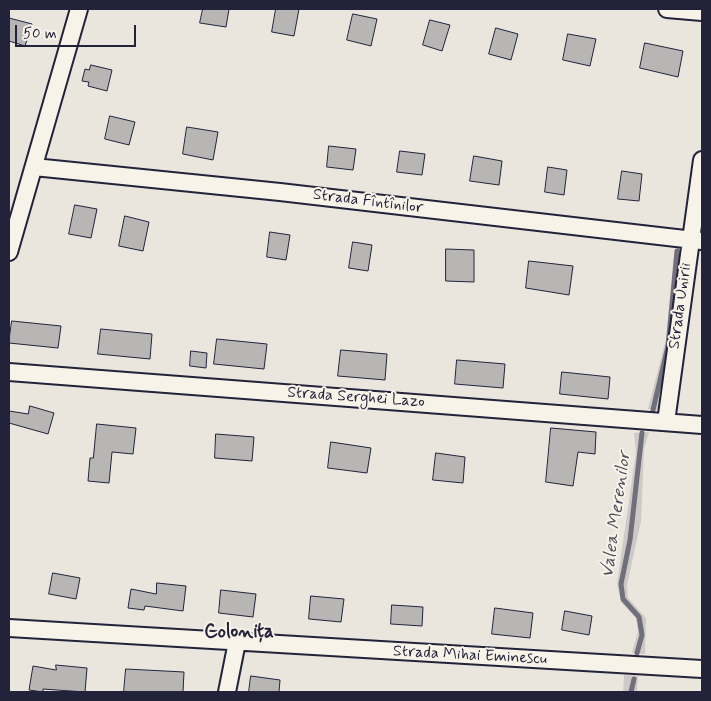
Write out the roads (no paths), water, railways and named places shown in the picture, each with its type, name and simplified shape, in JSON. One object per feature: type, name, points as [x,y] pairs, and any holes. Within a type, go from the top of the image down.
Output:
[{"type":"street","points":[[9,252],[79,9]]},
{"type":"street","points":[[668,9],[702,12]]},
{"type":"street","name":"Strada Unirii","points":[[666,422],[696,241],[702,160]]},
{"type":"street","name":"Strada Fîntînilor","points":[[34,167],[280,192],[696,241]]},
{"type":"street","name":"Strada Serghei Lazo","points":[[9,372],[702,425]]},
{"type":"street","name":"Strada Mihai Eminescu","points":[[9,628],[702,670]]},
{"type":"street","points":[[227,692],[237,642]]},
{"type":"waterway","name":"Valea Merenilor","points":[[653,410],[668,346],[677,251]]},
{"type":"waterway","name":"Valea Merenilor","points":[[637,653],[642,635],[639,617],[623,599],[621,584],[630,540],[642,433]]},
{"type":"waterway","name":"Valea Merenilor","points":[[631,692],[634,679]]},
{"type":"district","name":"Colonița","points":[[239,633]]}]
